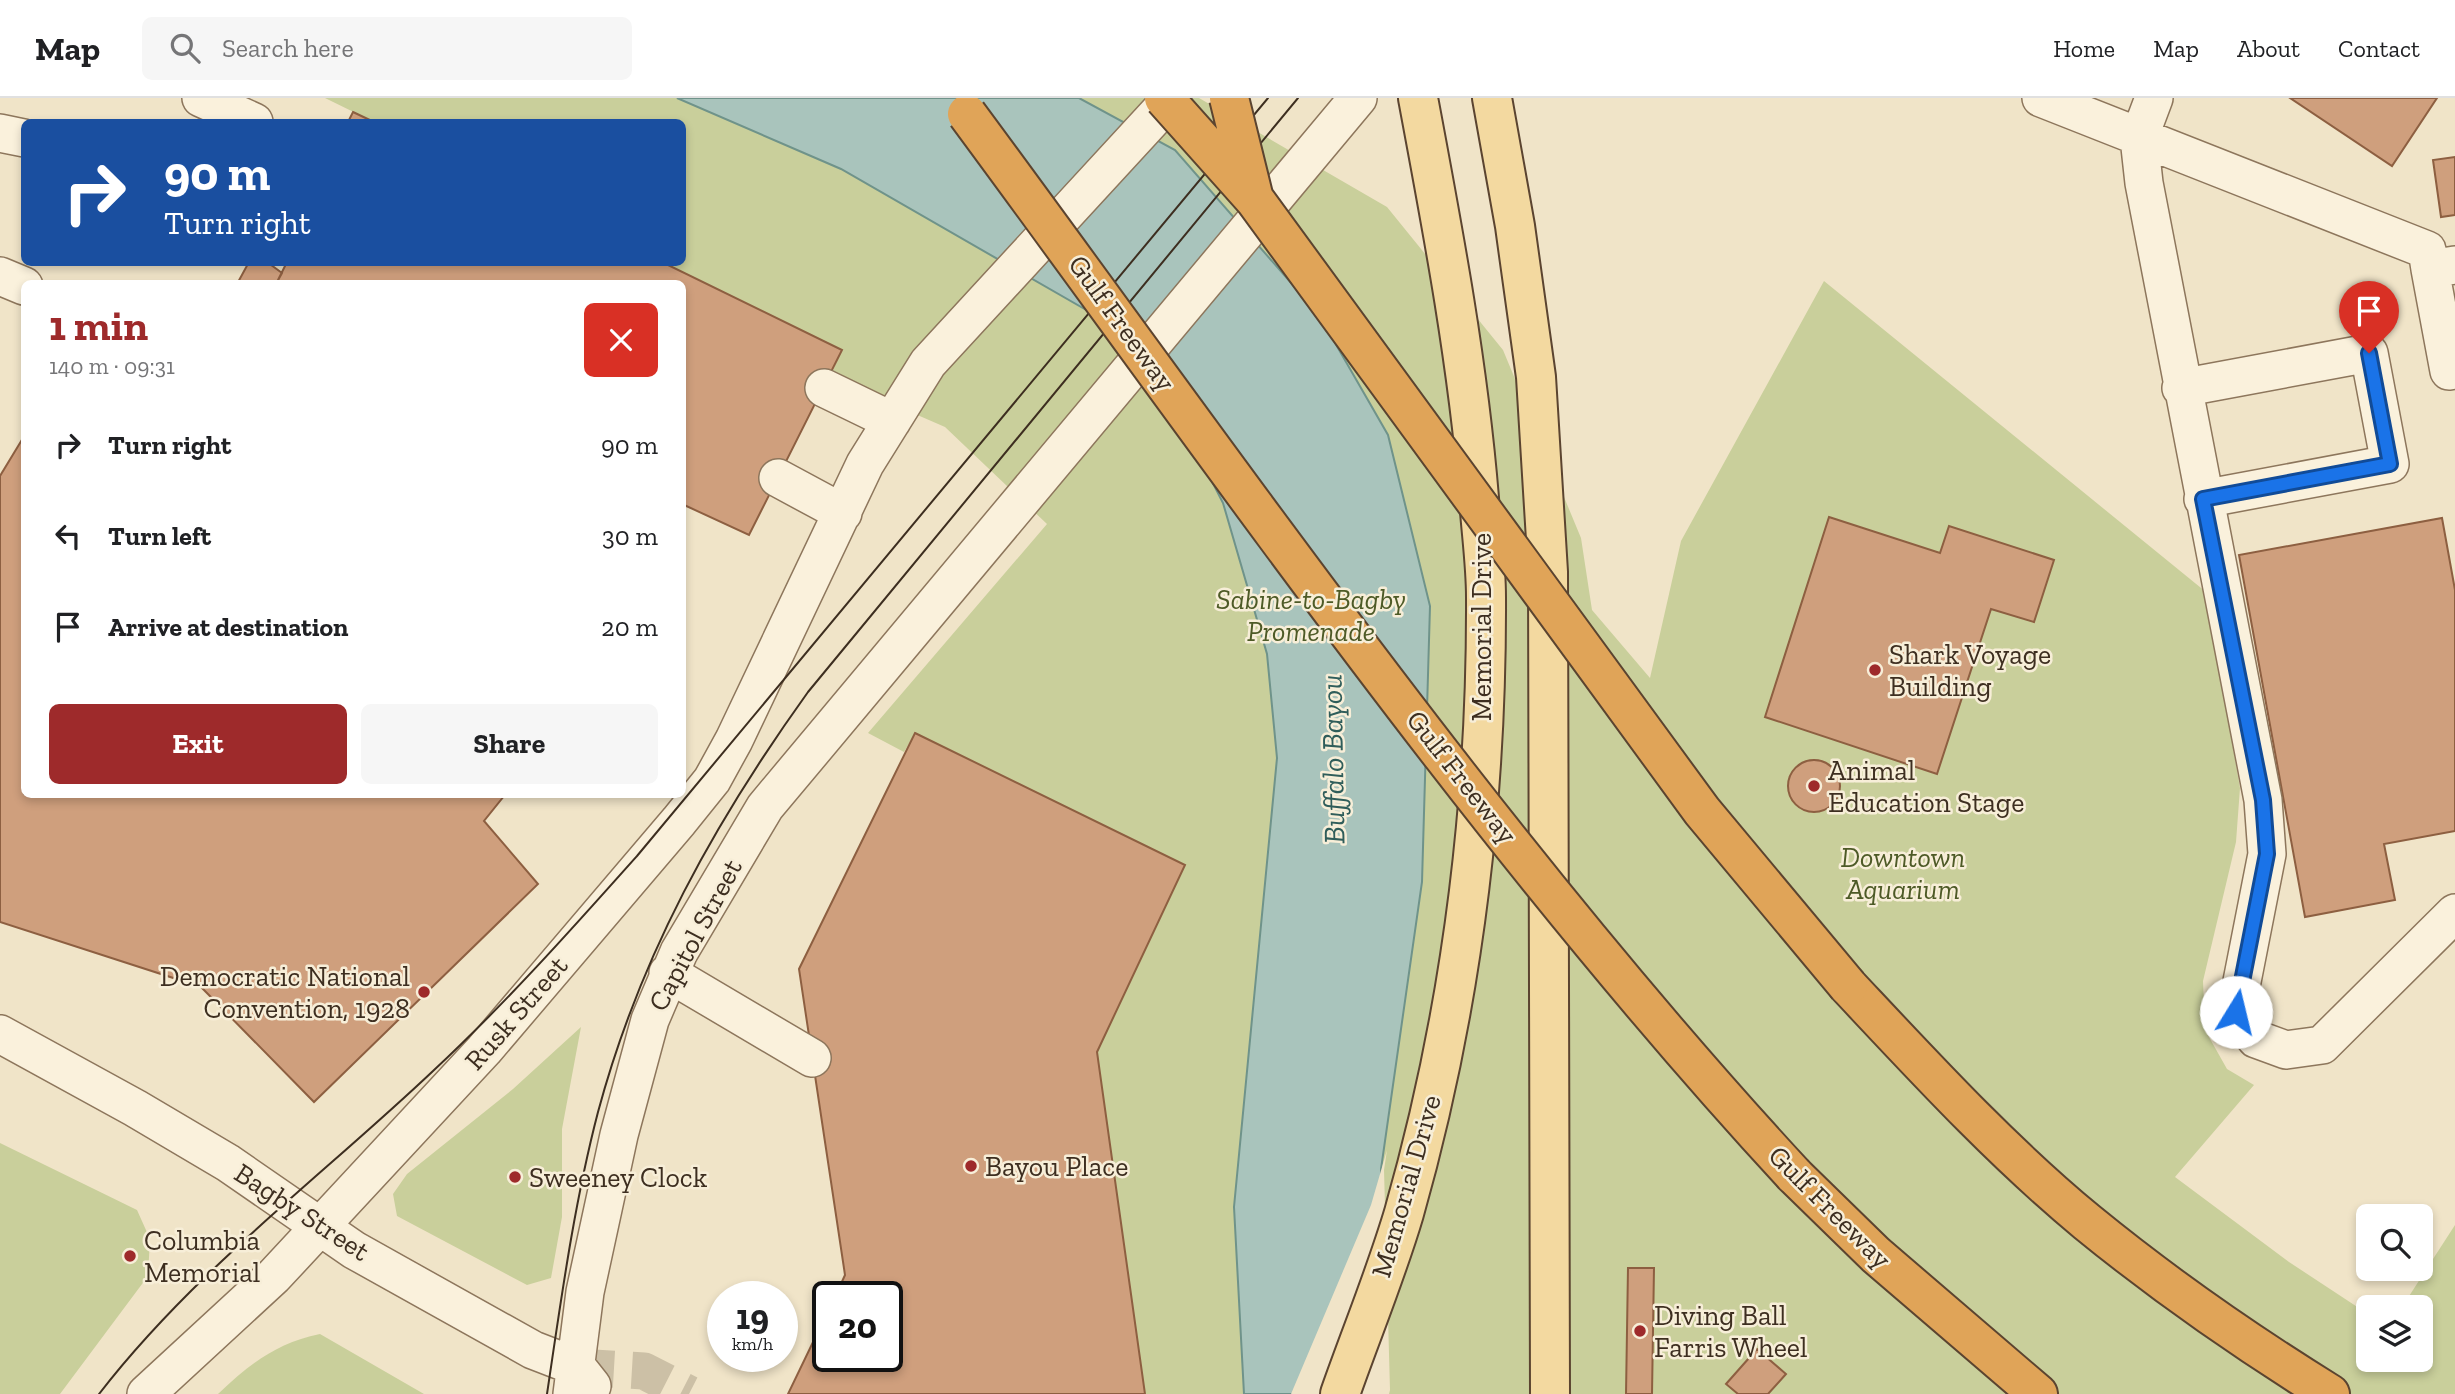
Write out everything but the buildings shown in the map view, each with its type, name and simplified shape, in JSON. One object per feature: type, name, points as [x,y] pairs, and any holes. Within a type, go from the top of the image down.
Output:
[{"type":"highway","name":"Gulf Freeway","points":[[956,98],[1451,764],[1628,985],[1794,1175],[1876,1255],[2038,1394]]},
{"type":"highway","points":[[1229,98],[1255,200]]},
{"type":"highway","points":[[1168,100],[1255,200],[1702,811],[1847,986],[1962,1107],[2085,1220],[2171,1288],[2330,1394]]},
{"type":"main road","name":"Memorial Drive","points":[[1340,1394],[1403,1214],[1440,1065],[1465,934],[1481,765],[1486,594],[1473,432],[1449,262],[1418,98]]},
{"type":"main road","points":[[1492,98],[1515,226],[1536,377],[1548,572],[1550,1394]]},
{"type":"street","points":[[201,98],[247,119]]},
{"type":"street","name":"Capitol Street","points":[[582,1385],[585,1292],[619,1135],[650,1020],[668,973],[765,807],[896,647],[1358,98]]},
{"type":"street","points":[[2041,98],[2427,250],[2442,267],[2449,371],[2455,370]]},
{"type":"street","points":[[2154,98],[2139,138],[2146,196],[2181,388],[2263,800],[2267,854],[2236,1012],[2256,1039],[2286,1050],[2322,1045],[2455,913]]},
{"type":"street","name":"Rusk Street","points":[[146,1394],[262,1289],[484,1050],[712,780],[814,577],[865,464],[928,363],[1168,100]]},
{"type":"street","points":[[0,133],[21,137]]},
{"type":"street","points":[[0,276],[21,285]]},
{"type":"street","points":[[2181,388],[2369,353],[2390,464],[2203,499]]},
{"type":"street","points":[[824,388],[892,421]]},
{"type":"street","points":[[778,478],[843,513]]},
{"type":"street","points":[[668,973],[812,1058]]},
{"type":"street","name":"Bagby Street","points":[[0,1034],[228,1163],[354,1250],[533,1350],[582,1385]]},
{"type":"green space","points":[[325,98],[1199,98],[1387,207],[1503,350],[1581,538],[1592,610],[1650,678],[1681,541],[1824,281],[2206,592],[2240,788],[2236,842],[2203,981],[2205,1030],[2227,1069],[2254,1085],[2175,1177],[2289,1262],[2356,1306],[2356,1372],[2433,1372],[2433,1295],[2410,1295],[2419,1281],[2433,1281],[2433,1259],[2455,1225],[2455,1394],[1145,1394],[1097,1052],[1185,865],[915,733],[904,752],[868,733],[1047,524],[945,427],[830,377],[842,350],[668,266],[686,266],[686,119],[368,119]]},
{"type":"green space","points":[[581,1027],[562,1129],[562,1217],[551,1278],[527,1285],[397,1216],[393,1194],[407,1174],[513,1089]]},
{"type":"green space","points":[[0,1143],[137,1210],[150,1239],[148,1276],[60,1394],[0,1394]]},
{"type":"green space","points":[[320,1334],[424,1394],[218,1394],[264,1356],[290,1343]]},
{"type":"water","name":"Buffalo Bayou","points":[[677,98],[1079,98],[1175,150],[1319,315],[1388,435],[1430,606],[1422,882],[1381,1169],[1387,1394],[1244,1394],[1234,1207],[1277,758],[1267,654],[1223,503],[1169,397],[1088,311],[841,169]]},
{"type":"pier","points":[[1387,1150],[1384,1170],[1389,1394],[1291,1394],[1371,1205]]},
{"type":"tunnel","points":[[577,1367],[644,1371],[689,1394]]},
{"type":"tram line","points":[[686,797],[1268,98]]},
{"type":"tram line","points":[[547,1394],[575,1217],[598,1112],[635,999],[658,945],[711,841],[741,791],[808,692],[1298,98]]},
{"type":"tram line","points":[[99,1394],[136,1349],[217,1266],[390,1110],[512,993],[637,856],[685,798]]},
{"type":"place","name":"Shark Voyage Building","points":[[1875,670]]},
{"type":"place","name":"Animal Education Stage","points":[[1814,786]]},
{"type":"place","name":"Democratic National Convention, 1928","points":[[424,992]]},
{"type":"place","name":"Bayou Place","points":[[971,1166]]},
{"type":"place","name":"Sweeney Clock","points":[[515,1177]]},
{"type":"place","name":"Columbia Memorial","points":[[130,1256]]},
{"type":"place","name":"Diving Ball Farris Wheel","points":[[1640,1331]]},
{"type":"route","points":[[2236,1012],[2239,984],[2256,922],[2267,854],[2263,800],[2203,499],[2390,464],[2369,353]]},
{"type":"park label","name":"Sabine-to-Bagby Promenade","points":[[1311,615]]},
{"type":"park label","name":"Downtown Aquarium","points":[[1903,873]]}]
